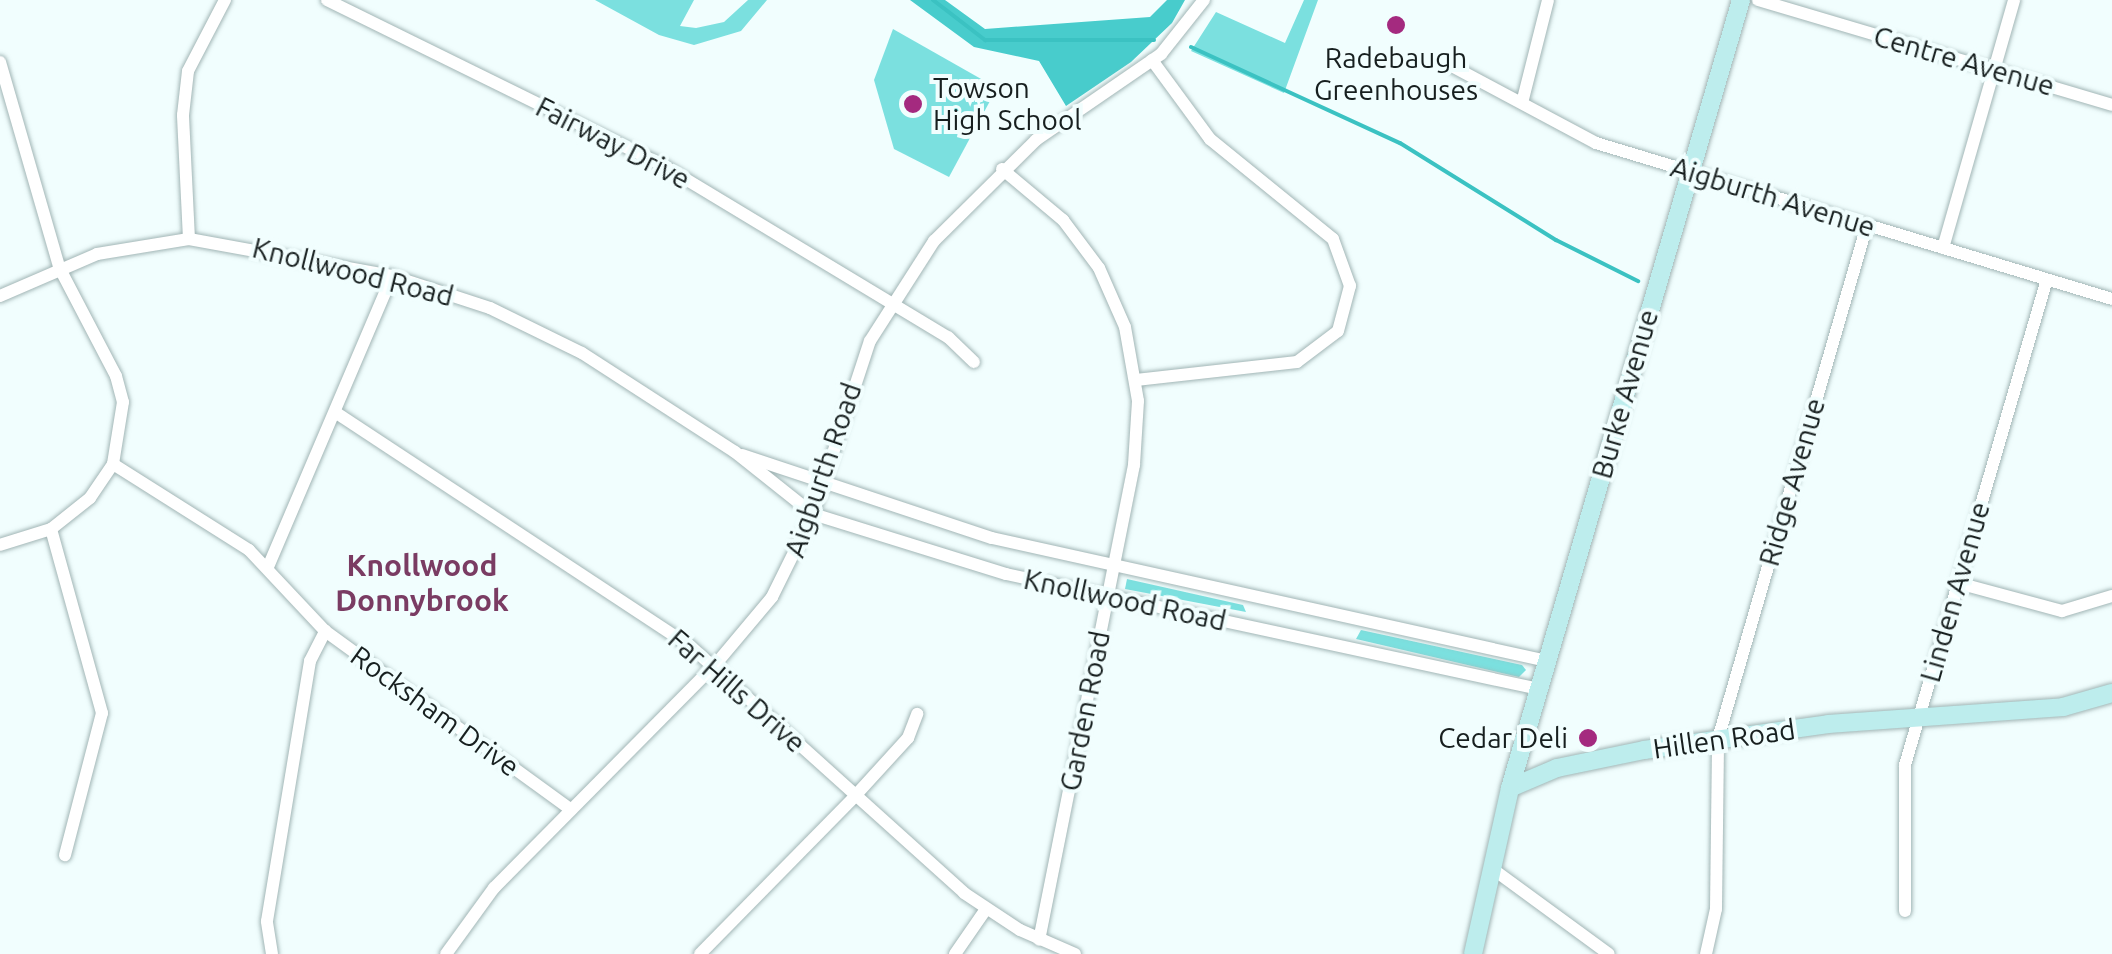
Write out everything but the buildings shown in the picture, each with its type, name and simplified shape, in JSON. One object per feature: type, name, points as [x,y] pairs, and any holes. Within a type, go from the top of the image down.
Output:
[{"type":"street","points":[[189,239],[183,114],[188,72],[224,0]]},
{"type":"street","name":"Fairway Drive","points":[[327,0],[664,166],[948,337],[974,362]]},
{"type":"street","name":"Aigburth Road","points":[[446,954],[494,888],[715,665],[772,597],[813,514],[862,359],[891,302],[934,242],[1002,170],[1152,60],[1204,0]]},
{"type":"street","points":[[1522,103],[1548,0]]},
{"type":"street","name":"Burke Avenue","points":[[1510,788],[1740,0]]},
{"type":"street","name":"Centre Avenue","points":[[1758,0],[2112,105]]},
{"type":"street","points":[[1942,248],[2014,0]]},
{"type":"street","points":[[1136,380],[1296,362],[1338,331],[1350,286],[1333,238],[1210,140],[1152,60]]},
{"type":"street","points":[[0,62],[59,267],[121,389],[123,424],[113,464],[90,498],[51,530],[0,545]]},
{"type":"street","name":"Aigburth Avenue","points":[[1448,64],[1596,144],[2112,298]]},
{"type":"street","name":"Garden Road","points":[[1002,170],[1063,220],[1092,256],[1120,312],[1136,380],[1137,443],[1040,940]]},
{"type":"street","name":"Ridge Avenue","points":[[1706,954],[1717,896],[1718,739],[1867,225]]},
{"type":"street","name":"Knollwood Road","points":[[0,296],[59,267],[124,248],[189,239],[392,276],[458,296],[554,338],[735,452],[813,514],[966,563],[1538,689]]},
{"type":"street","points":[[268,567],[392,276]]},
{"type":"street","name":"Linden Avenue","points":[[1905,911],[1902,786],[2047,279]]},
{"type":"street","name":"Far Hills Drive","points":[[335,412],[715,665],[855,796],[986,909],[1040,940],[1075,954]]},
{"type":"street","name":"Knollwood Road","points":[[735,452],[992,538],[1547,661]]},
{"type":"street","name":"Rocksham Drive","points":[[113,464],[268,567],[325,630],[571,810]]},
{"type":"street","points":[[51,530],[102,714],[65,855]]},
{"type":"street","points":[[1958,583],[2062,611],[2112,596]]},
{"type":"street","points":[[272,954],[267,921],[310,660],[325,630]]},
{"type":"street","name":"Hillen Road","points":[[1510,788],[1586,760],[1718,739],[1919,716],[2049,708],[2112,693]]},
{"type":"street","points":[[700,954],[908,738],[916,714]]},
{"type":"street","points":[[1473,954],[1510,788]]},
{"type":"street","points":[[1490,867],[1609,954]]},
{"type":"street","points":[[955,954],[986,909]]},
{"type":"shaded area","points":[[595,0],[694,0],[680,26],[696,28],[724,22],[748,0],[767,0],[741,31],[694,45],[659,35]]},
{"type":"shaded area","points":[[910,0],[945,0],[985,29],[1150,17],[1167,0],[1185,0],[1172,23],[1131,62],[1066,106],[1039,61],[974,47]]},
{"type":"shaded area","points":[[1304,0],[1318,0],[1284,93],[1191,51],[1216,12],[1285,43]]},
{"type":"shaded area","points":[[893,29],[997,88],[949,177],[894,149],[874,80]]},
{"type":"shaded area","points":[[1127,579],[1243,605],[1246,612],[1125,589]]},
{"type":"shaded area","points":[[1361,630],[1522,665],[1526,670],[1519,677],[1356,639]]},
{"type":"waterway","points":[[933,0],[985,40],[1154,40]]},
{"type":"waterway","points":[[1191,47],[1400,143],[1556,240],[1638,281]]},
{"type":"place","name":"Radebaugh Greenhouses","points":[[1396,25]]},
{"type":"place","name":"Towson High School","points":[[913,104]]},
{"type":"place","name":"Cedar Deli","points":[[1588,738]]},
{"type":"district","name":"Knollwood Donnybrook","points":[[422,582]]}]
